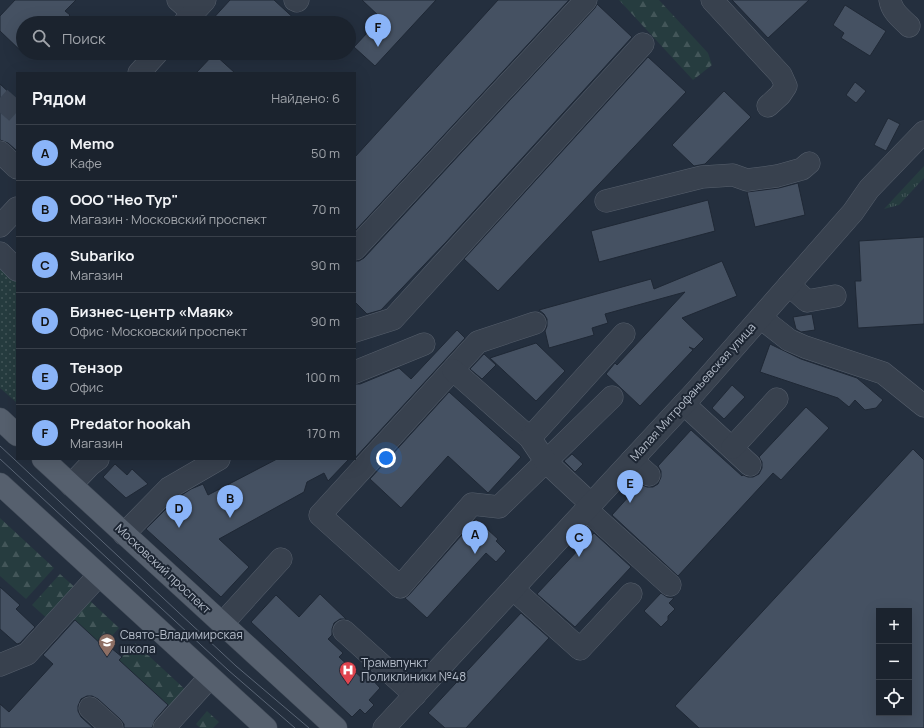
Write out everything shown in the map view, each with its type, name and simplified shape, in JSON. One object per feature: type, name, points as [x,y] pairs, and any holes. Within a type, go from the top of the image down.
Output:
[{"type":"main road","points":[[0,419],[16,434]]},
{"type":"main road","name":"Московский проспект","points":[[45,460],[336,728]]},
{"type":"main road","points":[[1,486],[266,728]]},
{"type":"street","points":[[356,248],[586,0]]},
{"type":"street","points":[[712,0],[781,75],[786,86],[780,95],[768,106]]},
{"type":"street","points":[[890,0],[891,7],[909,26]]},
{"type":"street","points":[[356,331],[393,319],[643,44]]},
{"type":"street","points":[[140,72],[151,60]]},
{"type":"street","name":"Малая Митрофаньевская улица","points":[[393,724],[415,695],[588,506],[684,404],[853,212],[869,189],[924,132]]},
{"type":"street","name":"Малая Митрофаньевская улица","points":[[853,212],[879,198],[924,150]]},
{"type":"street","points":[[606,201],[702,177],[733,175],[747,180],[777,176],[802,169],[809,163]]},
{"type":"street","points":[[0,226],[16,209]]},
{"type":"street","points":[[0,253],[16,269]]},
{"type":"street","points":[[789,285],[807,301],[835,296]]},
{"type":"street","points":[[761,318],[789,340],[800,345],[883,373],[924,406]]},
{"type":"street","points":[[535,323],[478,342],[320,515],[400,587],[472,504],[499,507],[612,397]]},
{"type":"street","points":[[530,438],[624,334]]},
{"type":"street","points":[[356,372],[424,344]]},
{"type":"street","points":[[453,370],[530,438],[546,462],[588,506],[670,585]]},
{"type":"street","points":[[732,448],[777,399]]},
{"type":"street","points":[[684,404],[750,465]]},
{"type":"street","points":[[71,485],[97,460]]},
{"type":"street","points":[[124,534],[169,488],[217,460]]},
{"type":"street","points":[[632,460],[649,475]]},
{"type":"street","points":[[222,624],[281,559]]},
{"type":"street","points":[[0,665],[26,654],[99,575]]},
{"type":"street","points":[[513,588],[580,649],[631,594]]},
{"type":"street","points":[[344,631],[415,695]]},
{"type":"street","points":[[164,728],[210,677]]},
{"type":"street","points":[[90,708],[112,728]]},
{"type":"green space","points":[[619,0],[659,0],[708,53],[712,65],[693,80]]},
{"type":"green space","points":[[924,166],[924,178],[899,205],[884,209]]},
{"type":"green space","points":[[0,262],[16,279],[16,402],[0,388]]},
{"type":"green space","points":[[0,518],[54,568],[26,599],[0,576]]},
{"type":"green space","points":[[60,574],[78,590],[50,621],[32,605]]},
{"type":"green space","points":[[88,599],[119,628],[103,646],[71,617]]},
{"type":"green space","points":[[135,643],[190,694],[175,711],[119,660]]},
{"type":"green space","points":[[207,711],[219,722],[213,728],[200,728],[196,724]]},
{"type":"building","points":[[15,0],[76,0],[65,11],[70,15],[69,16],[16,16],[16,46],[0,31],[0,16]]},
{"type":"building","points":[[230,0],[274,0],[291,16],[215,16]]},
{"type":"building","points":[[362,0],[436,0],[375,66],[356,49],[356,45],[381,18]]},
{"type":"building","points":[[498,0],[569,0],[356,230],[356,156]]},
{"type":"building","points":[[732,0],[809,0],[768,38]]},
{"type":"building","points":[[597,4],[632,37],[446,242],[381,310],[367,314],[356,303],[356,261],[364,258],[595,8]]},
{"type":"building","points":[[845,5],[886,31],[870,56],[841,38],[844,33],[833,25]]},
{"type":"building","points":[[648,57],[686,92],[498,291],[464,259]]},
{"type":"building","points":[[208,60],[221,60],[234,72],[197,72]]},
{"type":"building","points":[[855,82],[866,91],[856,103],[846,95]]},
{"type":"building","points":[[0,84],[16,99],[16,150],[8,143],[0,140]]},
{"type":"building","points":[[724,91],[751,117],[705,164],[694,166],[672,145]]},
{"type":"building","points":[[888,118],[900,124],[886,151],[874,145]]},
{"type":"building","points":[[798,183],[805,215],[755,227],[747,192],[779,188]]},
{"type":"building","points":[[708,200],[715,231],[599,262],[591,231]]},
{"type":"building","points":[[924,237],[924,324],[858,328],[855,281],[861,281],[859,241]]},
{"type":"building","points":[[722,261],[737,296],[682,318],[704,339],[694,349],[689,347],[693,350],[640,406],[606,374],[615,363],[617,365],[685,292],[605,314],[608,323],[592,328],[594,335],[549,348],[545,331],[547,319],[539,310],[651,279],[654,289]]},
{"type":"building","points":[[812,314],[815,330],[801,332],[796,329],[793,317]]},
{"type":"building","points":[[457,330],[465,338],[356,457],[356,384],[360,384],[399,368],[411,379]]},
{"type":"building","points":[[536,343],[565,371],[536,401],[490,358]]},
{"type":"building","points":[[770,344],[801,359],[857,378],[883,400],[876,408],[865,410],[855,400],[849,407],[838,398],[760,372]]},
{"type":"building","points":[[484,354],[496,365],[482,379],[470,369]]},
{"type":"building","points":[[732,385],[745,397],[724,419],[712,408]]},
{"type":"building","points":[[449,392],[521,457],[488,493],[448,456],[401,508],[370,479]]},
{"type":"building","points":[[806,407],[829,428],[781,480],[773,473],[678,576],[612,515],[640,484],[647,487],[653,487],[658,484],[661,477],[661,471],[658,466],[691,430],[742,476],[753,477],[759,474],[762,468],[762,462],[759,457]]},
{"type":"building","points":[[913,449],[924,460],[924,728],[699,728],[675,706]]},
{"type":"building","points":[[572,454],[583,464],[575,472],[564,461]]},
{"type":"building","points":[[275,460],[348,460],[328,481],[324,473],[307,482],[304,492],[219,539],[249,567],[221,597],[146,529],[177,498],[191,489],[203,484],[208,495]]},
{"type":"building","points":[[115,464],[127,475],[132,469],[148,484],[126,498],[103,477]]},
{"type":"building","points":[[476,519],[498,539],[496,541],[506,551],[496,562],[486,553],[427,618],[405,598]]},
{"type":"building","points":[[594,533],[631,567],[575,627],[537,594]]},
{"type":"building","points":[[0,587],[20,605],[16,609],[35,627],[20,643],[17,644],[0,629]]},
{"type":"building","points":[[661,593],[667,597],[674,598],[669,603],[675,609],[668,616],[668,620],[661,627],[644,611]]},
{"type":"building","points":[[320,594],[346,619],[340,619],[334,623],[332,635],[328,639],[343,653],[339,657],[364,680],[368,675],[380,688],[369,700],[374,705],[365,714],[360,709],[352,717],[251,622],[276,595],[299,617]]},
{"type":"building","points":[[521,613],[549,638],[466,728],[445,728],[428,713]]},
{"type":"building","points":[[75,620],[103,646],[105,643],[122,657],[119,660],[168,705],[155,720],[152,728],[124,728],[124,724],[120,719],[98,699],[92,696],[87,696],[81,699],[78,706],[78,711],[81,717],[93,728],[0,728],[0,704],[9,712],[53,664],[43,655]]},
{"type":"tunnel","points":[[0,98],[16,112]]},
{"type":"tram line","points":[[0,446],[236,666],[309,728]]},
{"type":"tram line","points":[[0,459],[228,670],[295,728]]},
{"type":"place","name":"Predator hookah","points":[[378,47]]},
{"type":"place","name":"Тензор","points":[[630,503]]},
{"type":"place","name":"ООО \"Нео Тур\"","points":[[230,518]]},
{"type":"place","name":"Бизнес-центр «Маяк»","points":[[179,528]]},
{"type":"place","name":"Memo","points":[[475,554]]},
{"type":"place","name":"Subariko","points":[[579,557]]},
{"type":"place","name":"Свято-Владимирская школа","points":[[107,657]]},
{"type":"place","name":"Трамвпункт Поликлиники №48","points":[[348,685]]}]
